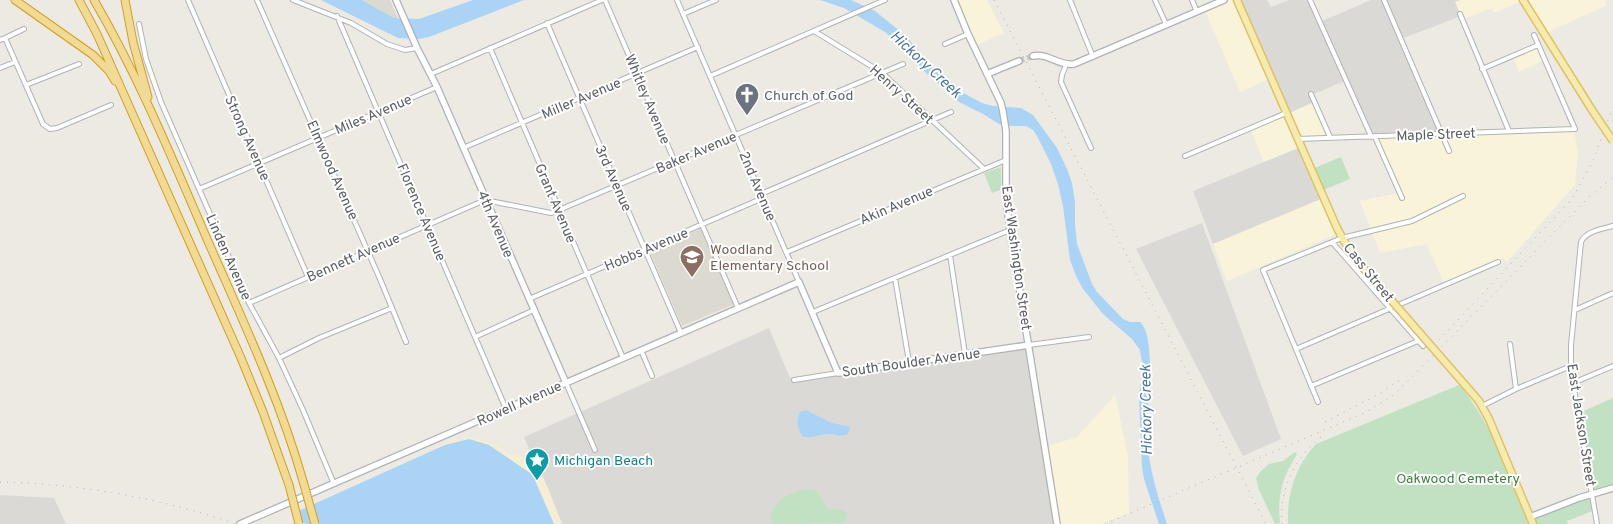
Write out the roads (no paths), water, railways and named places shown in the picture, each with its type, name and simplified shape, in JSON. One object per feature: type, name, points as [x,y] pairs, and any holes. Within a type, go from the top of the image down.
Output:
[{"type":"highway","points":[[79,0],[97,34],[130,107],[264,412],[289,485],[299,524]]},
{"type":"highway","points":[[94,0],[110,27],[153,114],[278,404],[304,481],[315,524]]},
{"type":"highway","points":[[125,0],[133,42],[153,114]]},
{"type":"highway","points":[[14,1],[93,55],[108,71],[130,107]]},
{"type":"main road","name":"Cass Street","points":[[1237,0],[1343,240],[1359,263],[1480,404],[1532,521]]},
{"type":"main road","points":[[1524,0],[1536,22],[1613,141]]},
{"type":"street","name":"Strong Avenue","points":[[188,0],[308,277]]},
{"type":"street","name":"Elmwood Avenue","points":[[257,0],[319,138],[406,342]]},
{"type":"street","points":[[293,0],[336,16],[387,44],[405,50],[417,48]]},
{"type":"street","name":"4th Avenue","points":[[396,0],[464,148],[595,450]]},
{"type":"street","points":[[431,74],[603,0]]},
{"type":"street","name":"Whitley Avenue","points":[[603,0],[738,308]]},
{"type":"street","name":"2nd Avenue","points":[[677,0],[838,373]]},
{"type":"street","points":[[683,14],[716,0]]},
{"type":"street","points":[[710,76],[885,0]]},
{"type":"street","name":"East Washington Street","points":[[954,0],[968,34],[1001,102],[1006,131],[1006,200],[1057,524]]},
{"type":"street","points":[[1070,0],[1093,57]]},
{"type":"street","points":[[1155,0],[1166,24]]},
{"type":"street","points":[[1192,0],[1197,12]]},
{"type":"street","points":[[1033,56],[1046,56],[1066,65],[1074,64],[1224,0]]},
{"type":"street","points":[[1310,0],[1402,198]]},
{"type":"street","points":[[1384,0],[1449,151]]},
{"type":"street","points":[[1460,14],[1509,131]]},
{"type":"street","name":"Florence Avenue","points":[[336,16],[506,409]]},
{"type":"street","name":"3rd Avenue","points":[[546,23],[681,333]]},
{"type":"street","name":"Linden Avenue","points":[[139,24],[146,59],[156,89],[249,303],[279,358],[334,484]]},
{"type":"street","points":[[24,29],[2,39],[15,62],[43,124],[50,129],[56,128],[111,106]]},
{"type":"street","name":"Henry Street","points":[[814,31],[881,72],[983,168]]},
{"type":"street","points":[[945,44],[968,34]]},
{"type":"street","points":[[1482,69],[1538,45],[1534,35]]},
{"type":"street","name":"Maple Street","points":[[1298,138],[1575,129],[1538,45]]},
{"type":"street","name":"Miller Avenue","points":[[464,148],[698,47]]},
{"type":"street","name":"Grant Avenue","points":[[490,48],[623,358]]},
{"type":"street","points":[[0,68],[15,62]]},
{"type":"street","points":[[987,74],[1019,62]]},
{"type":"street","points":[[26,85],[79,64]]},
{"type":"street","name":"Baker Avenue","points":[[485,200],[551,213],[903,64]]},
{"type":"street","points":[[1066,65],[1061,82],[1090,148]]},
{"type":"street","name":"Miles Avenue","points":[[199,189],[437,87]]},
{"type":"street","points":[[1311,94],[1330,137]]},
{"type":"street","name":"Hobbs Avenue","points":[[529,299],[702,224],[951,112]]},
{"type":"street","points":[[1185,156],[1286,113]]},
{"type":"street","name":"Akin Avenue","points":[[787,252],[983,168],[1006,160]]},
{"type":"street","points":[[1318,402],[1263,270],[1332,242],[1412,221],[1463,196]]},
{"type":"street","name":"Bennett Avenue","points":[[249,303],[485,200]]},
{"type":"street","name":"East Jackson Street","points":[[1597,524],[1573,383],[1571,345],[1581,242],[1584,237],[1613,226]]},
{"type":"street","points":[[813,312],[1010,230]]},
{"type":"street","points":[[1332,242],[1423,346]]},
{"type":"street","points":[[950,255],[965,354]]},
{"type":"street","points":[[1296,349],[1498,262]]},
{"type":"street","points":[[895,278],[909,362]]},
{"type":"street","name":"Rowell Avenue","points":[[240,524],[799,282]]},
{"type":"street","points":[[1575,310],[1613,293]]},
{"type":"street","points":[[279,358],[319,338],[392,308]]},
{"type":"street","points":[[475,337],[534,310]]},
{"type":"street","points":[[1029,345],[1089,337]]},
{"type":"street","points":[[1311,386],[1418,341]]},
{"type":"street","points":[[1510,344],[1516,389]]},
{"type":"street","name":"South Boulder Avenue","points":[[794,380],[1029,345]]},
{"type":"street","points":[[641,350],[652,376]]},
{"type":"street","points":[[1480,404],[1571,366]]},
{"type":"street","points":[[1573,383],[1613,366]]},
{"type":"street","points":[[1532,521],[1592,494],[1613,488]]},
{"type":"water","points":[[321,0],[362,0],[394,18],[419,19],[473,0],[524,0],[429,37],[419,39],[398,38]]},
{"type":"water","name":"Hickory Creek","points":[[820,0],[851,0],[875,11],[906,36],[936,71],[954,88],[982,103],[993,106],[1021,108],[1033,115],[1057,148],[1072,183],[1077,244],[1092,284],[1097,292],[1123,319],[1130,322],[1140,322],[1147,335],[1150,371],[1147,443],[1153,478],[1167,524],[1159,524],[1144,479],[1142,467],[1139,397],[1143,369],[1140,350],[1132,339],[1103,314],[1083,289],[1077,278],[1070,260],[1063,206],[1058,184],[1051,164],[1037,136],[1033,130],[1026,126],[999,124],[959,102],[927,74],[904,48],[885,32],[844,8]]},
{"type":"water","points":[[806,410],[832,423],[850,427],[848,434],[841,436],[825,434],[809,437],[802,436],[798,427],[798,419],[800,412]]},
{"type":"water","points":[[469,439],[489,445],[530,473],[554,524],[307,524],[294,519],[294,513],[445,445]]},
{"type":"tunnel","points":[[1019,61],[1033,56]]},
{"type":"railway","points":[[994,0],[1266,524]]},
{"type":"railway","points":[[1439,340],[1572,199],[1592,163],[1613,107]]},
{"type":"railway","points":[[1105,524],[1364,413],[1391,397],[1589,197],[1613,177]]},
{"type":"railway","points":[[1325,422],[1379,394],[1401,379]]},
{"type":"railway","points":[[1282,524],[1283,498],[1292,473],[1306,452],[1325,434]]},
{"type":"railway","points":[[0,482],[30,483],[120,494],[178,507],[236,524]]},
{"type":"place","name":"Church of God","points":[[747,116]]},
{"type":"place","name":"Woodland Elementary School","points":[[692,278]]},
{"type":"place","name":"Michigan Beach","points":[[537,481]]},
{"type":"park label","name":"Oakwood Cemetery","points":[[1458,478]]}]
